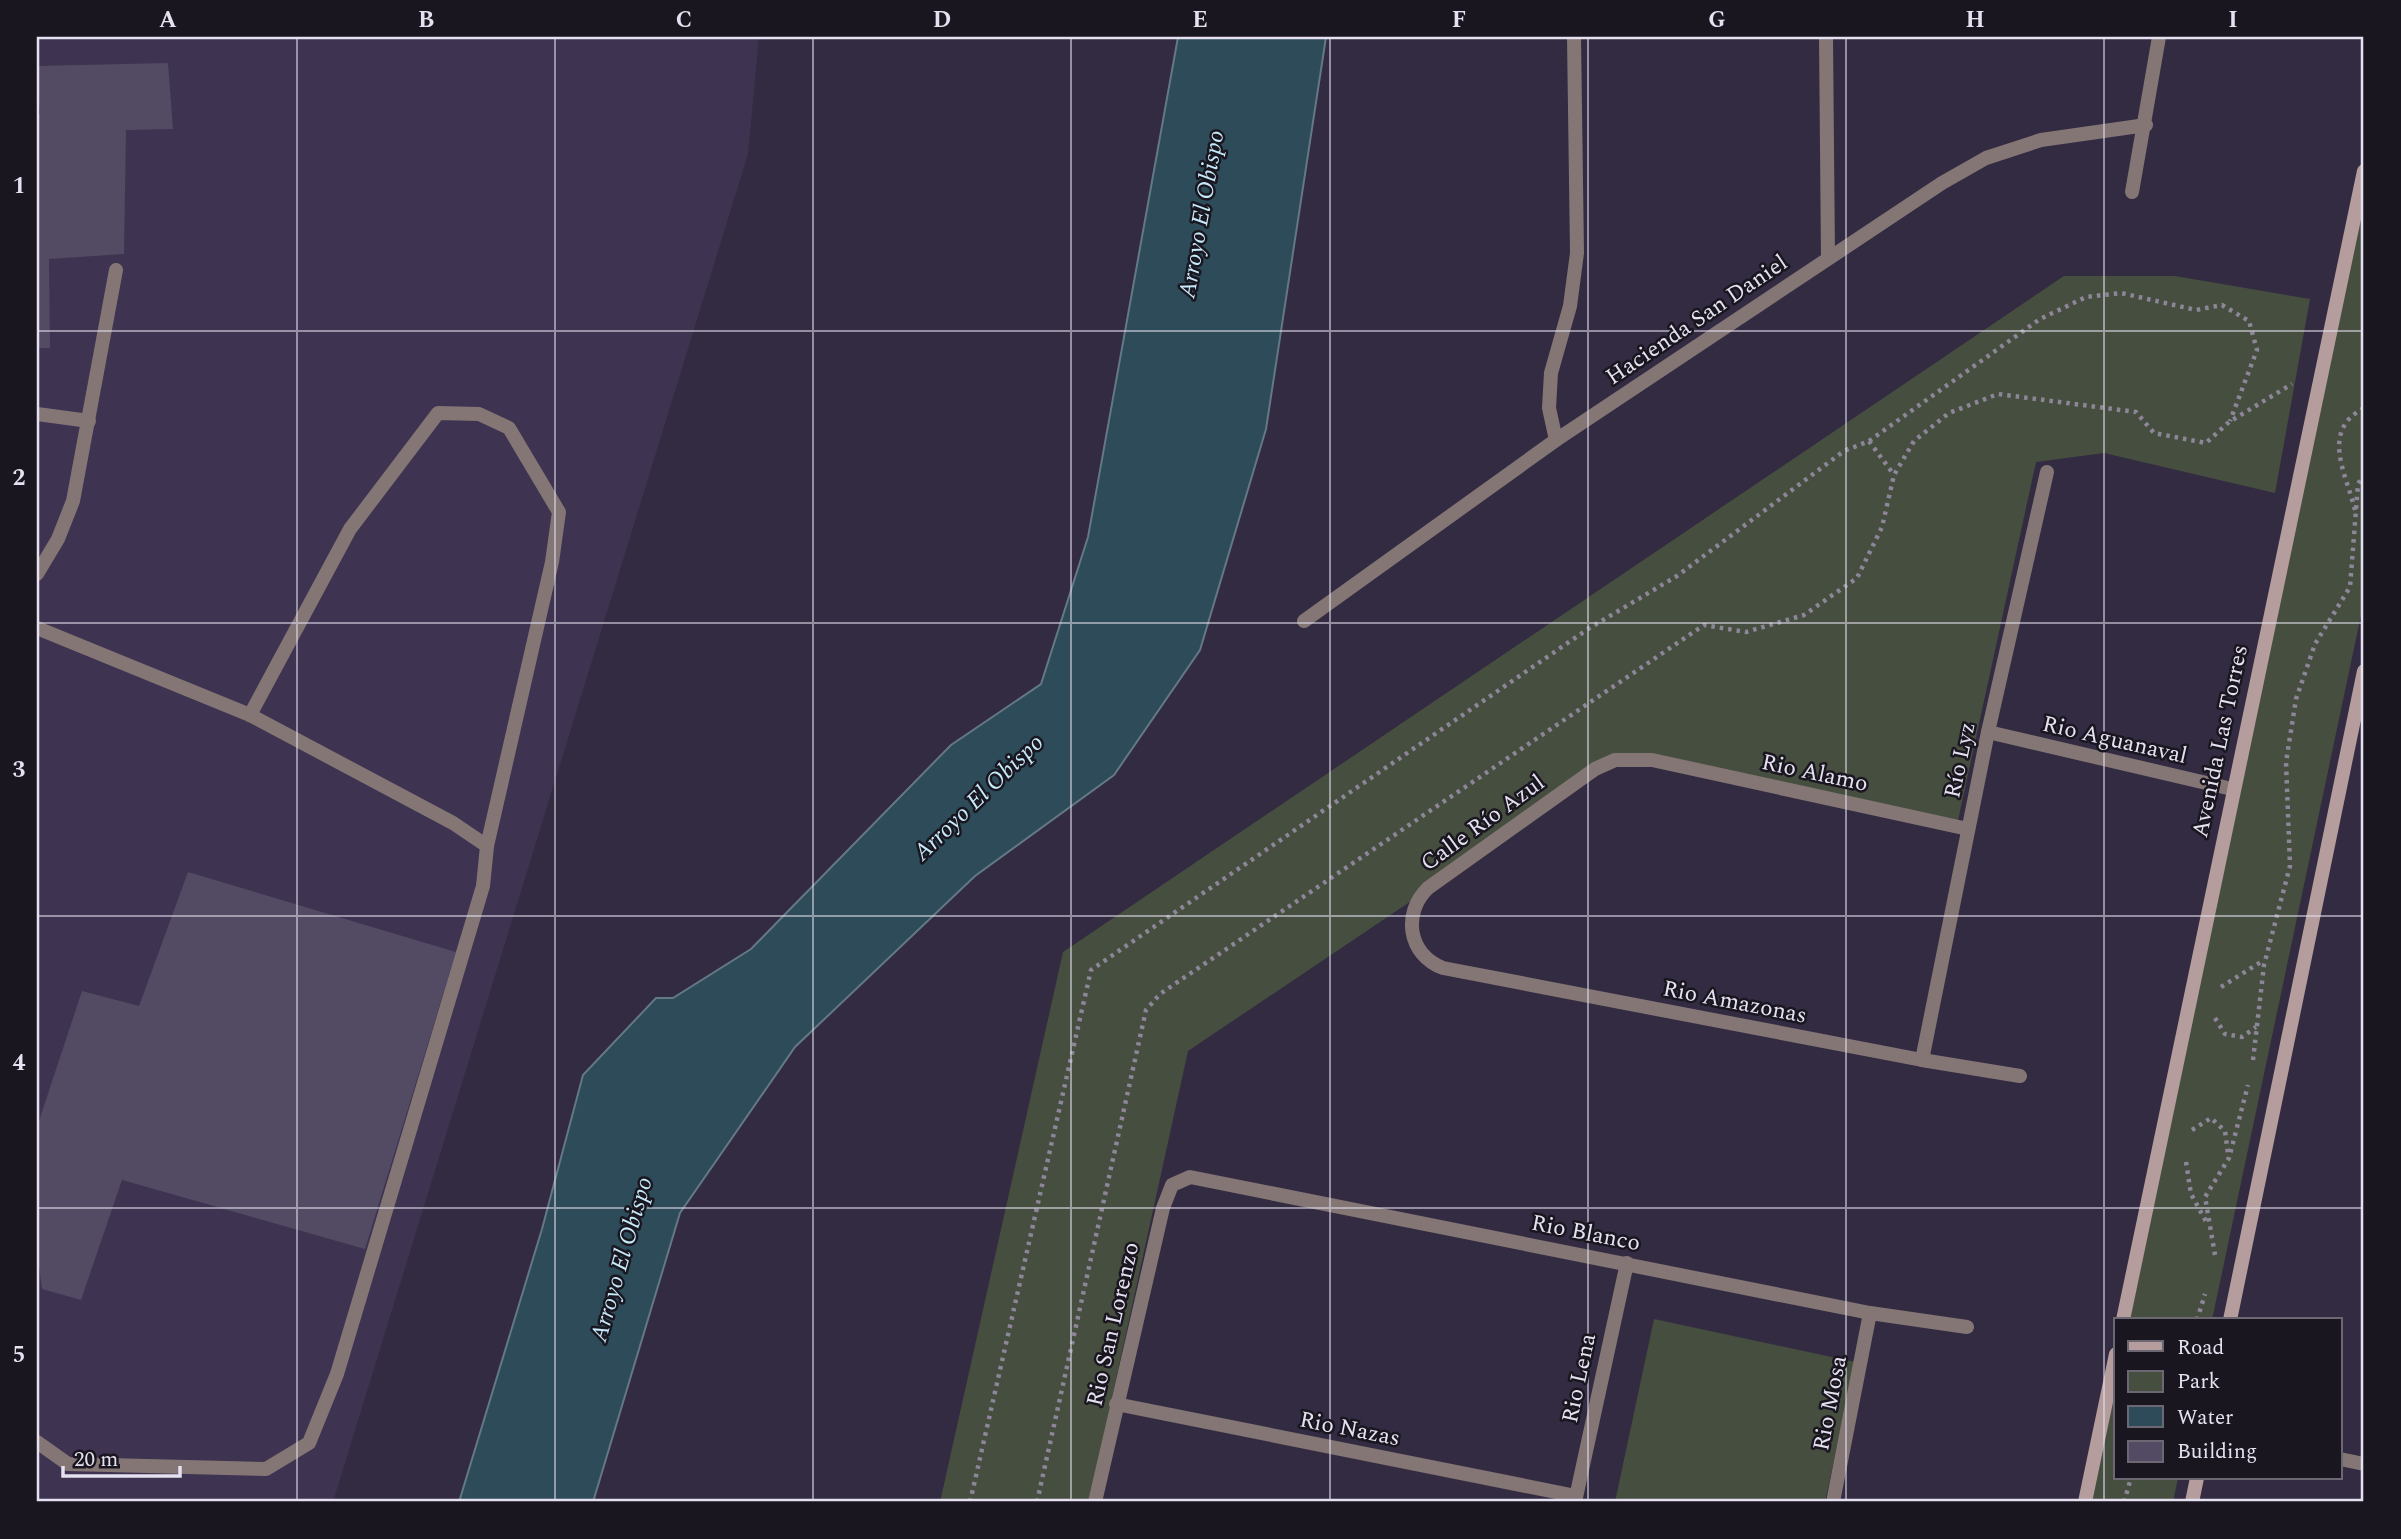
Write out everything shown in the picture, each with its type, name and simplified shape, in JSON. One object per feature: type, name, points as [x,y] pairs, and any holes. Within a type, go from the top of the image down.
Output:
[{"type":"street","points":[[1556,440],[1549,408],[1551,373],[1570,306],[1577,253],[1574,37]]},
{"type":"street","points":[[1826,37],[1828,258]]},
{"type":"street","points":[[2132,192],[2146,125],[2159,37]]},
{"type":"street","name":"Hacienda San Daniel","points":[[1304,621],[1556,440],[1828,258],[1986,158],[2042,140],[2146,125]]},
{"type":"street","name":"Avenida Las Torres","points":[[2123,1318],[2232,789],[2364,171]]},
{"type":"street","points":[[37,574],[58,539],[74,501],[116,270]]},
{"type":"street","points":[[37,1442],[68,1464],[266,1469],[309,1443],[337,1374],[483,886],[487,846],[552,562],[559,512],[509,428],[479,414],[438,413],[350,529],[250,715]]},
{"type":"street","points":[[37,414],[89,421]]},
{"type":"street","name":"Río Lyz","points":[[1922,1060],[1988,732],[2047,472]]},
{"type":"street","points":[[37,628],[250,715],[453,822],[487,846]]},
{"type":"street","points":[[2230,1318],[2361,705],[2364,671]]},
{"type":"street","name":"Rio Aguanaval","points":[[1988,732],[2156,774],[2232,789]]},
{"type":"street","name":"Calle Río Azul","points":[[1443,968],[1424,957],[1412,936],[1412,914],[1420,896],[1595,769],[1615,760],[1652,761]]},
{"type":"street","name":"Rio Alamo","points":[[1652,761],[1968,828]]},
{"type":"street","name":"Rio Amazonas","points":[[1443,968],[1922,1060],[2020,1076]]},
{"type":"street","name":"Rio Blanco","points":[[1197,1177],[1870,1313],[1967,1328]]},
{"type":"street","name":"Rio San Lorenzo","points":[[1095,1502],[1163,1208],[1172,1185],[1197,1177]]},
{"type":"street","name":"Rio Lena","points":[[1575,1499],[1627,1263]]},
{"type":"street","name":"Rio Mosa","points":[[1833,1502],[1870,1313]]},
{"type":"street","points":[[2085,1502],[2114,1364]]},
{"type":"street","name":"Rio Nazas","points":[[1116,1404],[1575,1499]]},
{"type":"street","points":[[2342,1459],[2364,1464]]},
{"type":"street","points":[[2192,1502],[2197,1480]]},
{"type":"path","points":[[970,1502],[1091,970],[1588,629],[1677,576],[1844,451],[1868,441],[2040,318],[2086,297],[2121,292],[2196,310],[2222,305],[2249,321],[2257,350],[2229,422]]},
{"type":"path","points":[[1868,441],[1894,475],[1914,441],[1949,413],[1998,394],[2136,412],[2154,433],[2206,443],[2229,422],[2293,383]]},
{"type":"path","points":[[2357,517],[2338,457],[2337,437],[2346,421],[2364,408]]},
{"type":"path","points":[[2252,1068],[2265,960],[2290,866],[2286,762],[2296,699],[2315,643],[2350,587],[2358,484],[2364,474]]},
{"type":"path","points":[[2218,989],[2265,960]]},
{"type":"path","points":[[2213,1014],[2224,1034],[2242,1037],[2257,1026]]},
{"type":"path","points":[[2215,1256],[2205,1197],[2229,1158],[2249,1081]]},
{"type":"path","points":[[2189,1139],[2193,1128],[2211,1118],[2225,1131],[2229,1158]]},
{"type":"path","points":[[2184,1151],[2191,1194],[2210,1229]]},
{"type":"path","points":[[2198,1318],[2208,1281]]},
{"type":"path","points":[[2124,1502],[2130,1480]]},
{"type":"shaded area","points":[[37,37],[759,37],[748,154],[333,1502],[37,1502]]},
{"type":"green space","points":[[2364,187],[2364,601],[2212,1318],[2130,1318]]},
{"type":"green space","points":[[2064,276],[2175,276],[2310,299],[2275,493],[2104,453],[2036,462],[1957,825],[1624,758],[1188,1051],[1089,1502],[940,1502],[1063,952]]},
{"type":"green space","points":[[1654,1319],[1855,1362],[1825,1502],[1615,1502]]},
{"type":"green space","points":[[2114,1397],[2114,1480],[2178,1480],[2173,1502],[2092,1502]]},
{"type":"water","name":"Arroyo El Obispo","points":[[1178,37],[1326,37],[1266,429],[1200,650],[1114,775],[975,876],[795,1047],[680,1213],[593,1502],[459,1502],[542,1229],[583,1075],[656,998],[673,998],[751,949],[951,745],[1041,684],[1088,537]]},
{"type":"building","points":[[168,63],[173,129],[126,130],[124,254],[49,259],[50,348],[37,348],[37,113],[40,114],[37,66]]},
{"type":"building","points":[[188,872],[456,952],[365,1249],[122,1180],[81,1300],[42,1289],[37,1252],[37,1127],[82,991],[139,1006]]}]
